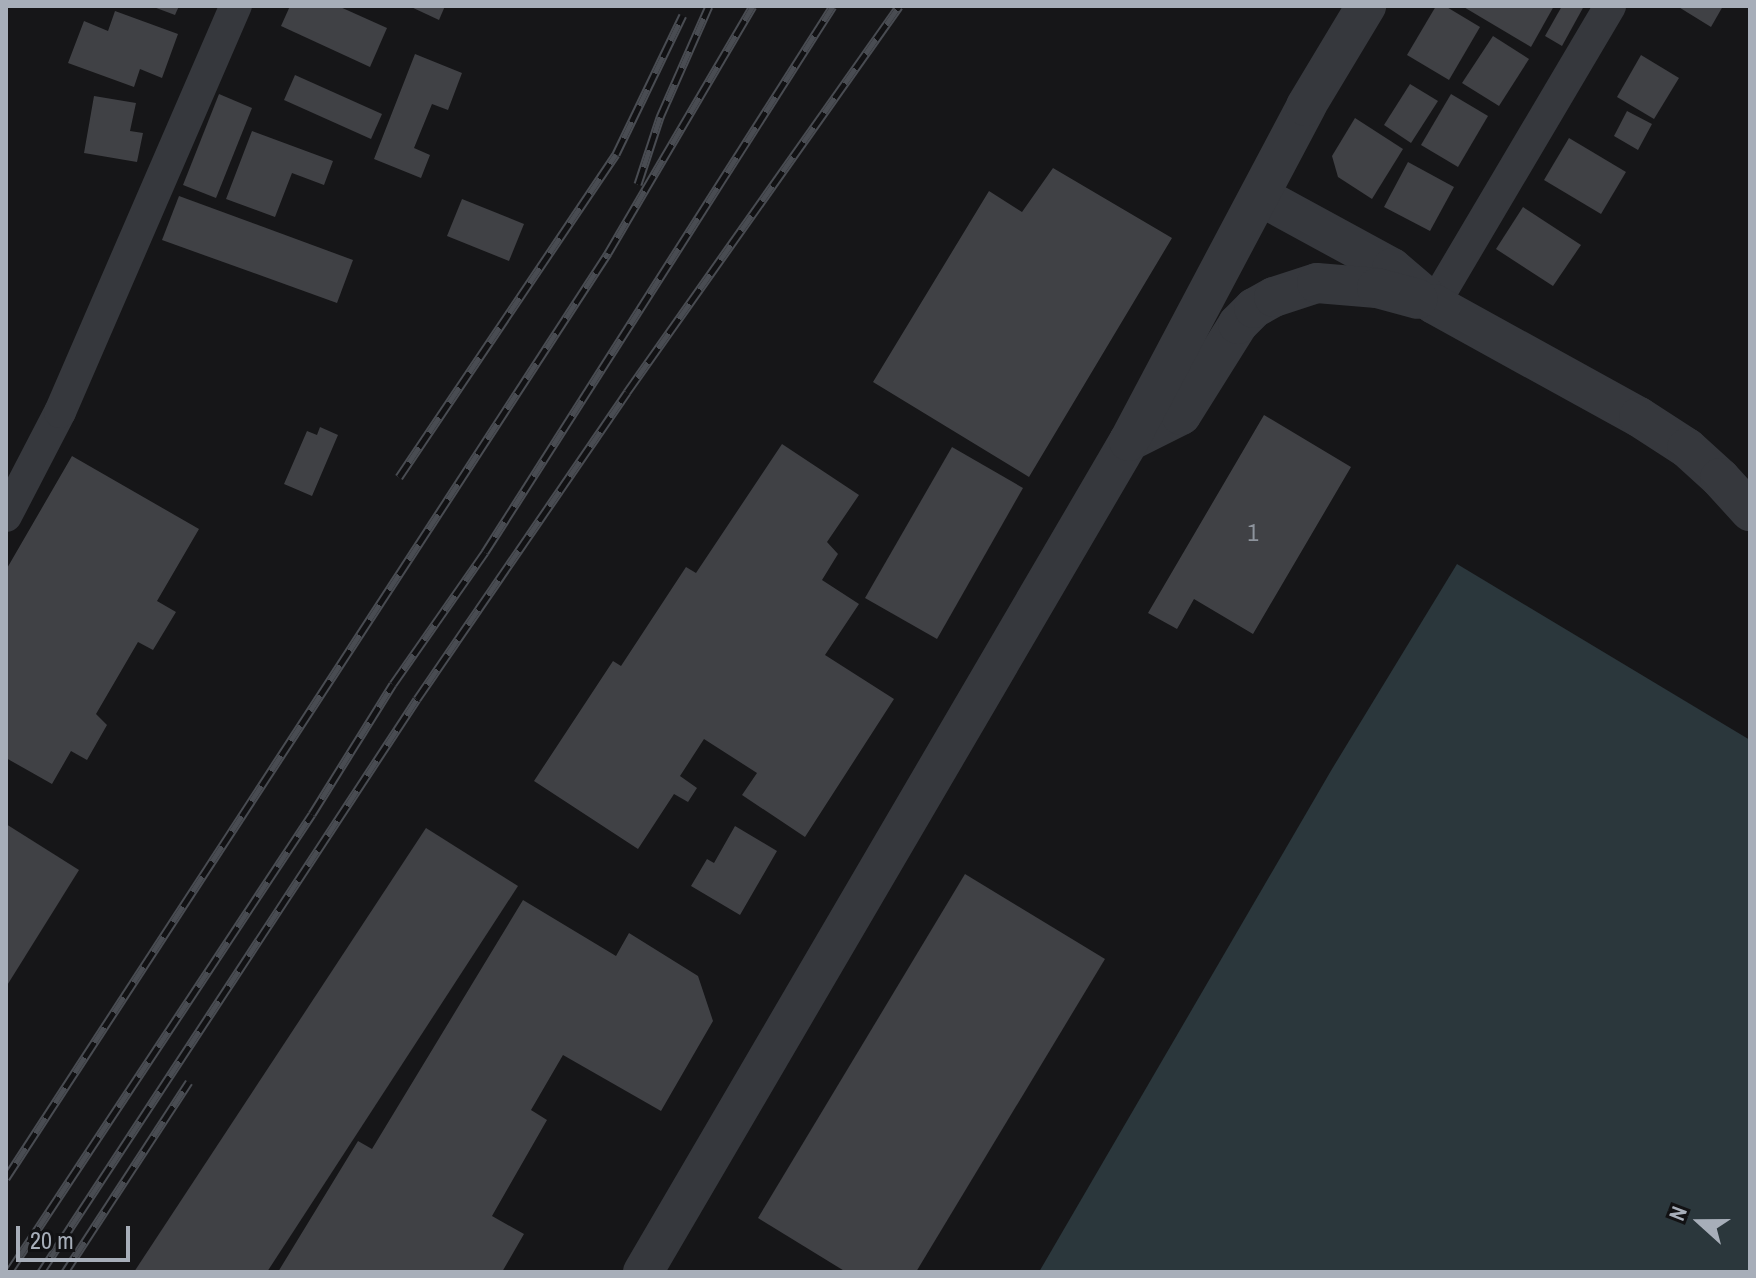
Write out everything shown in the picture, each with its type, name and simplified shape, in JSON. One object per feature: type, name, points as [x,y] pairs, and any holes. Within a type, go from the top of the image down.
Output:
[{"type":"street","points":[[6,516],[60,412],[236,6]]},
{"type":"street","points":[[643,1272],[1129,441],[1306,106],[1366,6]]},
{"type":"street","points":[[1434,304],[1610,6]]},
{"type":"street","points":[[1260,196],[1392,268],[1434,304],[1639,417],[1687,448],[1750,511]]},
{"type":"street","points":[[1129,441],[1181,415],[1238,324],[1254,308],[1274,297],[1317,283],[1342,284],[1377,288],[1434,304]]},
{"type":"shaded area","points":[[1457,564],[1750,740],[1750,1272],[1039,1272],[1332,769]]},
{"type":"building","points":[[151,6],[179,6],[175,15]]},
{"type":"building","points":[[290,6],[338,6],[387,28],[370,67],[281,26]]},
{"type":"building","points":[[409,6],[445,6],[439,20]]},
{"type":"building","points":[[1436,6],[1445,6],[1480,27],[1449,80],[1407,55]]},
{"type":"building","points":[[1462,6],[1554,6],[1531,47]]},
{"type":"building","points":[[1562,6],[1584,6],[1562,46],[1545,36]]},
{"type":"building","points":[[1677,6],[1723,6],[1711,27]]},
{"type":"building","points":[[115,11],[178,34],[162,78],[140,69],[134,87],[68,63],[84,21],[108,31]]},
{"type":"building","points":[[1493,36],[1529,59],[1499,106],[1462,83]]},
{"type":"building","points":[[415,54],[462,73],[448,110],[432,104],[414,148],[430,155],[421,178],[374,159]]},
{"type":"building","points":[[1641,55],[1679,78],[1654,119],[1617,97]]},
{"type":"building","points":[[295,75],[382,114],[371,139],[284,100]]},
{"type":"building","points":[[1410,84],[1438,101],[1411,143],[1384,125]]},
{"type":"building","points":[[219,94],[252,108],[216,198],[183,185]]},
{"type":"building","points":[[1451,94],[1488,116],[1458,167],[1421,145]]},
{"type":"building","points":[[94,96],[136,103],[130,131],[143,133],[137,162],[84,153]]},
{"type":"building","points":[[1627,111],[1652,124],[1638,150],[1614,136]]},
{"type":"building","points":[[1355,118],[1403,149],[1372,199],[1338,177],[1332,156]]},
{"type":"building","points":[[252,131],[333,161],[324,185],[292,173],[275,217],[226,199]]},
{"type":"building","points":[[1569,138],[1626,172],[1601,214],[1544,180]]},
{"type":"building","points":[[1408,162],[1454,187],[1430,231],[1384,207]]},
{"type":"building","points":[[1053,168],[1172,238],[1029,477],[873,382],[989,191],[1022,212]]},
{"type":"building","points":[[179,196],[353,260],[337,303],[162,240]]},
{"type":"building","points":[[462,199],[524,224],[509,261],[447,236]]},
{"type":"building","points":[[1523,207],[1581,245],[1553,286],[1496,249]]},
{"type":"building","points":[[1264,415],[1351,467],[1253,634],[1194,599],[1177,629],[1148,613]]},
{"type":"building","points":[[320,427],[338,435],[312,496],[284,484],[307,431],[317,435]]},
{"type":"building","points":[[782,444],[859,495],[827,542],[838,554],[822,580],[859,604],[825,655],[894,699],[805,837],[742,795],[757,773],[704,739],[680,776],[697,788],[688,802],[674,794],[638,849],[534,781],[613,661],[621,666],[686,567],[696,573]]},
{"type":"building","points":[[952,447],[1023,488],[937,639],[865,598]]},
{"type":"building","points":[[72,456],[199,529],[157,601],[176,612],[153,650],[138,642],[96,714],[107,725],[87,760],[71,751],[52,784],[6,758],[6,570]]},
{"type":"building","points":[[6,824],[79,870],[6,987]]},
{"type":"building","points":[[735,826],[777,851],[740,915],[691,886],[707,859],[714,863]]},
{"type":"building","points":[[426,828],[518,886],[267,1272],[134,1272]]},
{"type":"building","points":[[965,874],[1105,959],[916,1272],[846,1272],[758,1218]]},
{"type":"building","points":[[523,900],[616,956],[629,933],[698,976],[713,1021],[661,1111],[563,1055],[531,1110],[547,1120],[492,1216],[524,1234],[502,1272],[278,1272],[358,1141],[372,1149]]},
{"type":"railway","points":[[638,184],[660,117],[709,6]]},
{"type":"railway","points":[[6,1178],[608,253],[753,6]]},
{"type":"railway","points":[[9,1272],[312,814],[393,684],[485,552],[833,6]]},
{"type":"railway","points":[[41,1272],[417,699],[627,392],[899,6]]},
{"type":"railway","points":[[399,477],[616,154],[683,15]]},
{"type":"railway","points":[[65,1272],[189,1082]]}]
